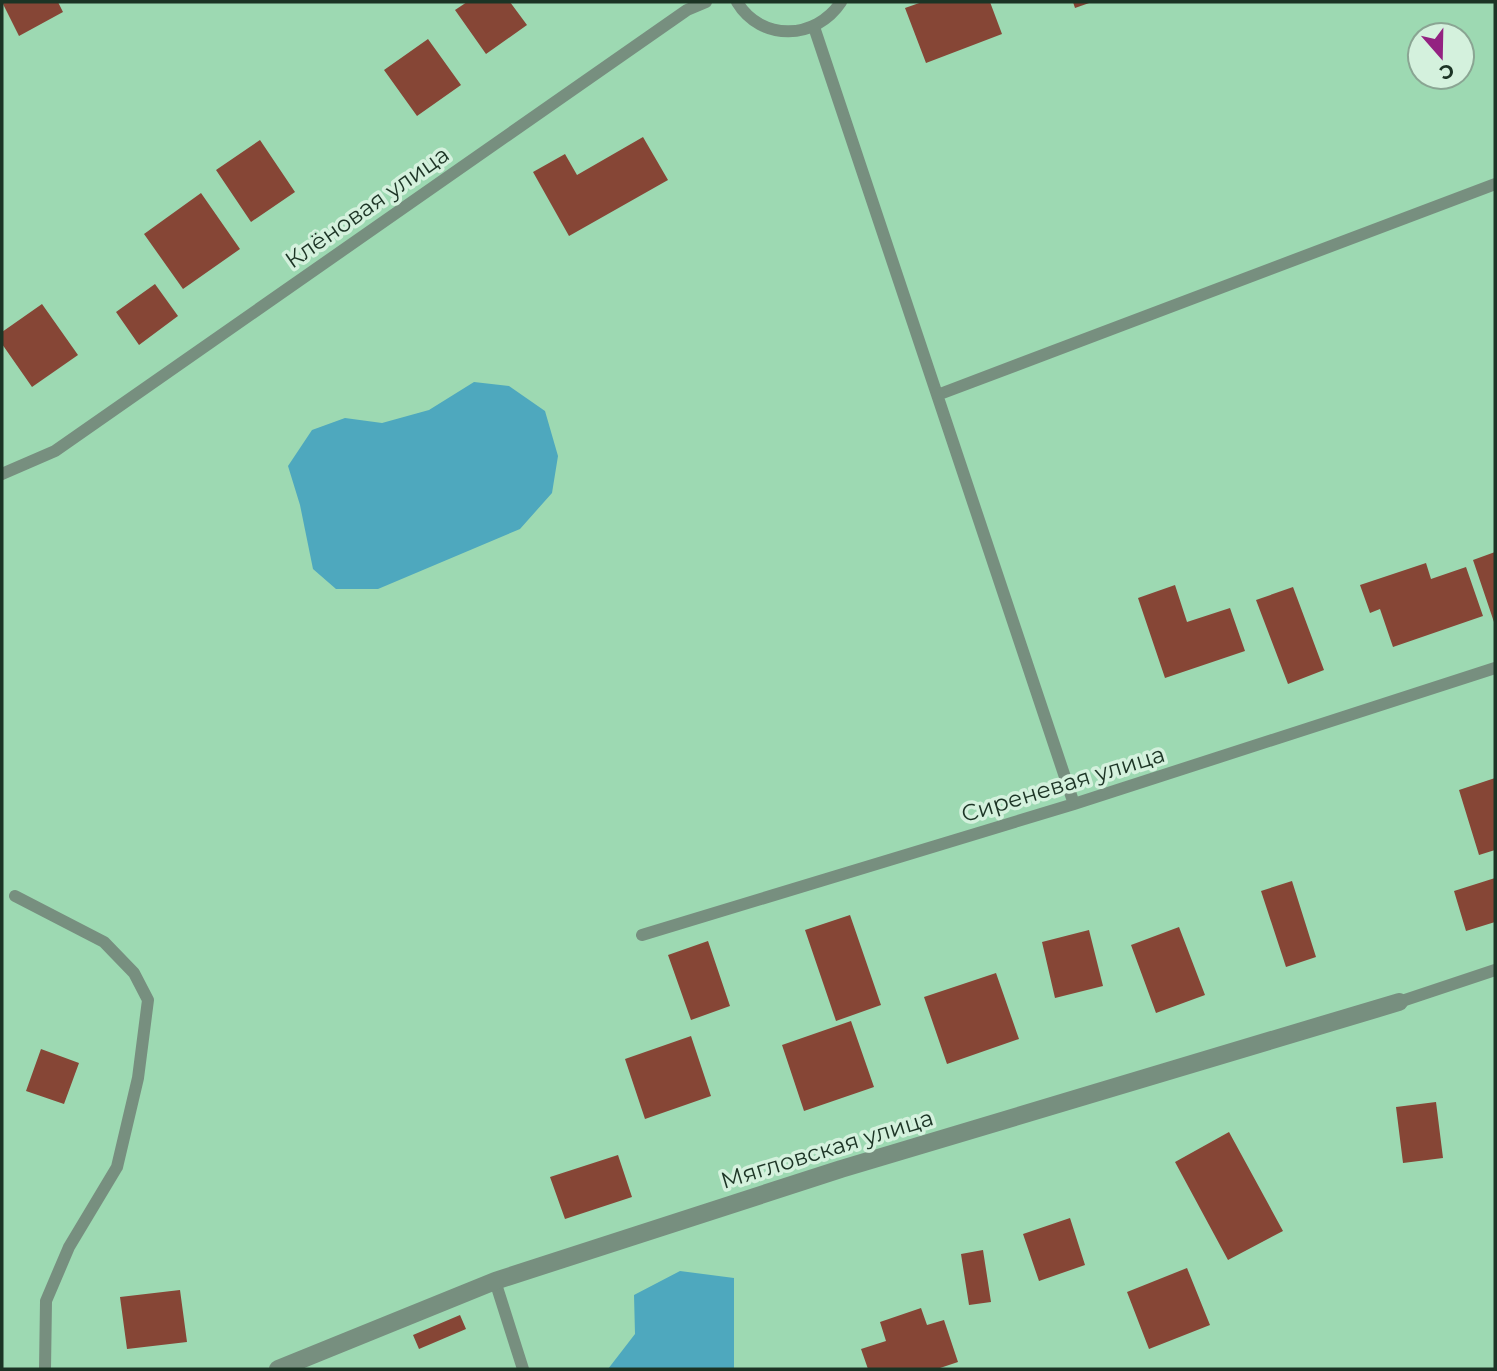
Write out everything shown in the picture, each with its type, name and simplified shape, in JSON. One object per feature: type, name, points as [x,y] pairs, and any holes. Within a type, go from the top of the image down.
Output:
[{"type":"street","name":"Мягловская улица","points":[[278,1369],[495,1281],[841,1169],[1399,1002]]},
{"type":"lane","name":"Клёновая улица","points":[[2,474],[55,452],[687,10],[706,2]]},
{"type":"lane","points":[[737,2],[744,14],[765,28],[790,33],[814,27],[833,14],[841,2]]},
{"type":"lane","points":[[814,27],[940,394],[1074,804]]},
{"type":"lane","points":[[940,394],[1495,184]]},
{"type":"lane","name":"Сиреневая улица","points":[[642,935],[1074,804],[1495,668]]},
{"type":"lane","points":[[15,896],[104,942],[134,973],[148,1000],[138,1078],[117,1167],[69,1247],[46,1301],[45,1369]]},
{"type":"lane","points":[[1399,1002],[1495,971]]},
{"type":"lane","points":[[495,1281],[523,1369]]},
{"type":"water","points":[[474,382],[509,386],[545,411],[558,456],[552,493],[520,529],[378,589],[336,589],[313,569],[300,505],[288,466],[312,430],[345,418],[382,423],[429,410]]},
{"type":"water","points":[[680,1271],[734,1278],[734,1369],[608,1369],[635,1334],[634,1295]]},
{"type":"building","points":[[2,2],[58,2],[63,12],[19,36]]},
{"type":"building","points":[[467,2],[510,2],[527,25],[486,54],[455,10]]},
{"type":"building","points":[[922,2],[990,2],[1002,34],[926,63],[905,8]]},
{"type":"building","points":[[1073,2],[1092,2],[1075,8]]},
{"type":"building","points":[[428,39],[461,85],[417,116],[384,70]]},
{"type":"building","points":[[643,137],[668,180],[569,236],[533,172],[565,154],[577,175]]},
{"type":"building","points":[[260,140],[295,192],[251,222],[216,170]]},
{"type":"building","points":[[201,193],[240,249],[183,289],[144,234]]},
{"type":"building","points":[[155,284],[178,316],[139,345],[116,312]]},
{"type":"building","points":[[42,304],[78,355],[32,387],[2,344],[2,332]]},
{"type":"building","points":[[1495,552],[1495,625],[1473,560]]},
{"type":"building","points":[[1426,563],[1431,579],[1466,567],[1483,616],[1393,647],[1380,609],[1370,613],[1360,585]]},
{"type":"building","points":[[1175,585],[1187,622],[1230,608],[1245,651],[1165,678],[1138,598]]},
{"type":"building","points":[[1293,587],[1324,670],[1288,684],[1256,600]]},
{"type":"building","points":[[1495,778],[1495,850],[1479,855],[1459,790]]},
{"type":"building","points":[[1495,878],[1495,922],[1466,931],[1454,891]]},
{"type":"building","points":[[1292,881],[1316,957],[1286,967],[1261,891]]},
{"type":"building","points":[[850,915],[881,1005],[836,1021],[805,930]]},
{"type":"building","points":[[1179,927],[1205,995],[1156,1013],[1131,945]]},
{"type":"building","points":[[1089,930],[1103,986],[1055,998],[1042,942]]},
{"type":"building","points":[[708,941],[730,1006],[691,1020],[668,955]]},
{"type":"building","points":[[996,973],[1019,1039],[947,1064],[924,997]]},
{"type":"building","points":[[851,1021],[874,1087],[804,1111],[782,1045]]},
{"type":"building","points":[[691,1036],[711,1096],[645,1119],[625,1059]]},
{"type":"building","points":[[41,1049],[79,1063],[64,1104],[26,1091]]},
{"type":"building","points":[[1436,1102],[1443,1158],[1403,1163],[1396,1107]]},
{"type":"building","points":[[1229,1132],[1283,1231],[1228,1260],[1175,1162]]},
{"type":"building","points":[[618,1155],[632,1197],[565,1219],[550,1177]]},
{"type":"building","points":[[1070,1218],[1085,1265],[1039,1281],[1023,1234]]},
{"type":"building","points":[[983,1250],[991,1302],[969,1305],[961,1254]]},
{"type":"building","points":[[1187,1268],[1210,1325],[1149,1349],[1127,1292]]},
{"type":"building","points":[[180,1290],[187,1342],[127,1349],[120,1297]]},
{"type":"building","points":[[921,1308],[927,1325],[944,1320],[958,1362],[937,1369],[868,1369],[861,1349],[886,1341],[880,1322]]},
{"type":"building","points":[[460,1315],[466,1329],[419,1349],[413,1335]]}]
